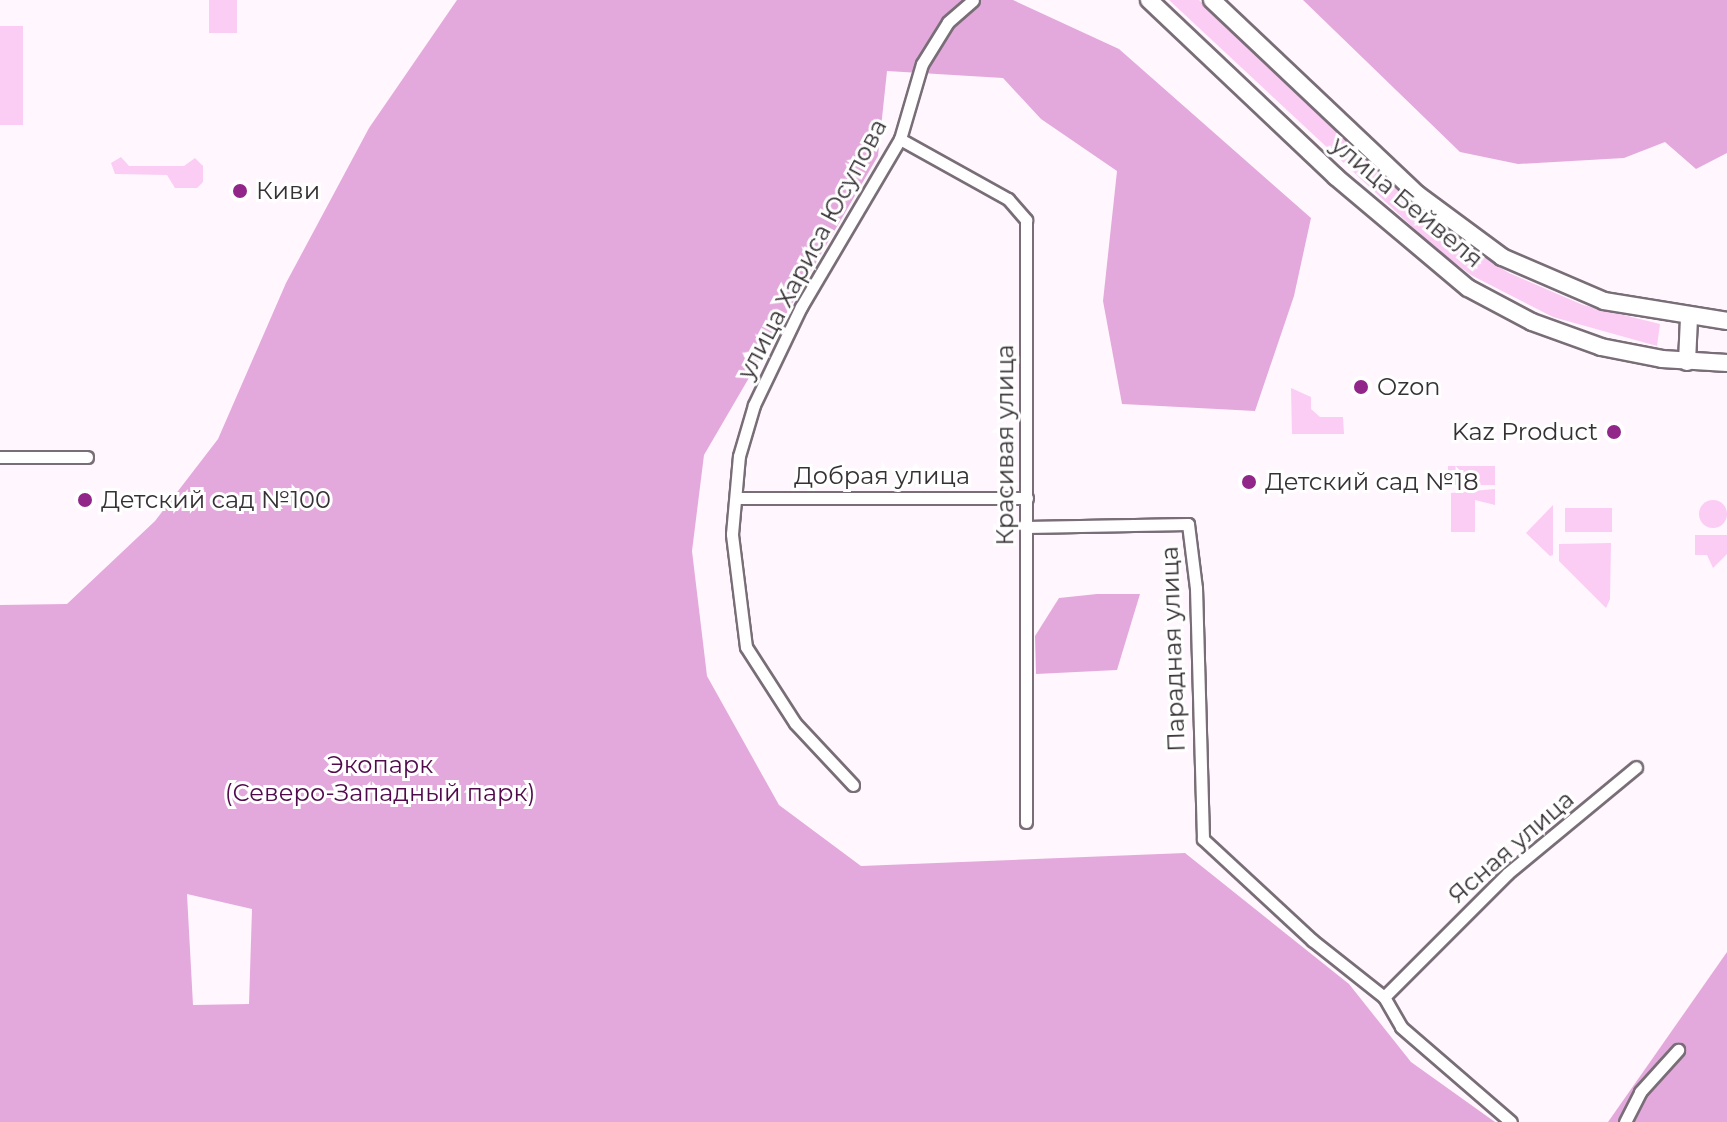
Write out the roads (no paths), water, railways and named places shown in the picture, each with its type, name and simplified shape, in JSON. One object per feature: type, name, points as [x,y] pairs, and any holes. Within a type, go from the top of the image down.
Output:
[{"type":"main road","name":"улица Бейвеля","points":[[1149,0],[1336,177],[1468,288],[1558,332],[1629,353],[1687,362],[1727,363]]},
{"type":"main road","name":"улица Бейвеля","points":[[1212,0],[1417,194],[1480,243],[1572,291],[1689,318],[1727,321]]},
{"type":"main road","points":[[1687,362],[1689,318]]},
{"type":"street","name":"улица Хариса Юсупова","points":[[853,785],[795,723],[746,647],[732,534],[738,498],[739,456],[754,405],[801,307],[900,139],[922,64],[948,22],[973,0]]},
{"type":"street","name":"Красивая улица","points":[[900,139],[1008,199],[1026,220],[1026,822]]},
{"type":"street","points":[[0,457],[87,457]]},
{"type":"street","name":"Добрая улица","points":[[738,498],[1027,498]]},
{"type":"street","name":"Парадная улица","points":[[1026,527],[1181,522],[1190,528],[1203,839],[1312,940],[1384,997]]},
{"type":"street","name":"Ясная улица","points":[[1384,997],[1508,873],[1636,767]]},
{"type":"street","points":[[1384,997],[1401,1027],[1511,1122]]},
{"type":"street","points":[[1625,1122],[1640,1092],[1678,1050]]},
{"type":"place","name":"Киви","points":[[240,191]]},
{"type":"place","name":"Ozon","points":[[1361,387]]},
{"type":"place","name":"Kaz Product","points":[[1614,432]]},
{"type":"place","name":"Детский сaд №18","points":[[1249,482]]},
{"type":"place","name":"Детский сад №100","points":[[85,500]]},
{"type":"park label","name":"Экопарк (Северо-Западный парк)","points":[[380,779]]}]
